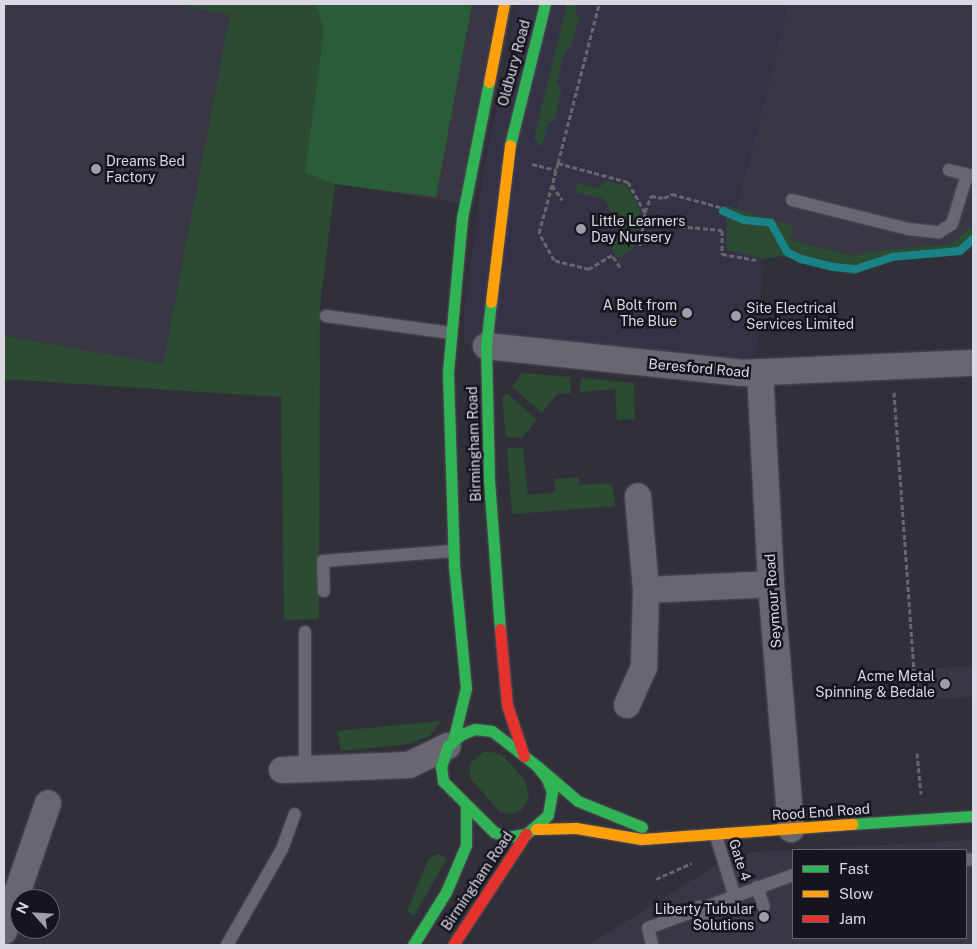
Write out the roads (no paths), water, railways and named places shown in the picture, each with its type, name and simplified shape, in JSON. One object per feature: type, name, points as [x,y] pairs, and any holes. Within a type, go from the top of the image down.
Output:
[{"type":"main road","name":"Oldbury Road","points":[[479,126],[504,4]]},
{"type":"main road","name":"Oldbury Road","points":[[512,130],[545,4]]},
{"type":"main road","name":"Birmingham Road","points":[[479,126],[462,218],[448,372],[453,551],[466,688],[451,744],[441,767],[446,784],[494,832],[506,837],[531,832]]},
{"type":"main road","name":"Birmingham Road","points":[[512,130],[486,346],[489,480],[498,611],[507,705],[524,756]]},
{"type":"main road","name":"Birmingham Road","points":[[451,744],[475,729],[492,731],[536,766],[548,779],[552,792],[548,815],[531,832],[478,903],[453,945]]},
{"type":"main road","name":"Rood End Road","points":[[536,766],[578,801],[602,814],[670,836]]},
{"type":"main road","name":"Birmingham Road","points":[[413,945],[446,892],[466,845],[466,805]]},
{"type":"main road","name":"Rood End Road","points":[[531,832],[576,828],[641,839],[670,836],[716,836],[973,816]]},
{"type":"street","name":"Beresford Road","points":[[486,346],[741,373],[973,363]]},
{"type":"street","name":"Seymour Road","points":[[760,372],[771,584],[791,829]]},
{"type":"street","points":[[627,705],[644,667],[646,590],[638,496]]},
{"type":"street","points":[[646,590],[771,584]]},
{"type":"street","points":[[294,770],[409,765],[451,744]]},
{"type":"street","points":[[409,765],[446,784]]},
{"type":"street","points":[[4,931],[48,803]]},
{"type":"lane","points":[[792,200],[908,229],[939,232],[952,224],[970,176],[949,170]]},
{"type":"lane","points":[[326,316],[451,333]]},
{"type":"lane","points":[[324,591],[323,561],[453,551]]},
{"type":"lane","points":[[294,770],[305,632]]},
{"type":"lane","points":[[227,945],[282,849],[295,814]]},
{"type":"lane","name":"Gate 4","points":[[716,836],[734,894]]},
{"type":"lane","points":[[652,944],[648,928],[734,894],[792,875]]},
{"type":"lane","points":[[757,887],[764,907]]},
{"type":"lane","points":[[699,907],[706,926]]},
{"type":"waterway","points":[[723,211],[744,220],[771,223],[787,252],[801,259],[833,267],[856,269],[892,257],[960,251],[973,239]]},
{"type":"place","name":"Dreams Bed Factory","points":[[96,169]]},
{"type":"place","name":"Little Learners Day Nursery","points":[[581,229]]},
{"type":"place","name":"A Bolt from The Blue","points":[[687,313]]},
{"type":"place","name":"Site Electrical Services Limited","points":[[736,316]]},
{"type":"place","name":"Acme Metal Spinning & Bedale","points":[[945,684]]},
{"type":"place","name":"Liberty Tubular Solutions","points":[[764,917]]}]
